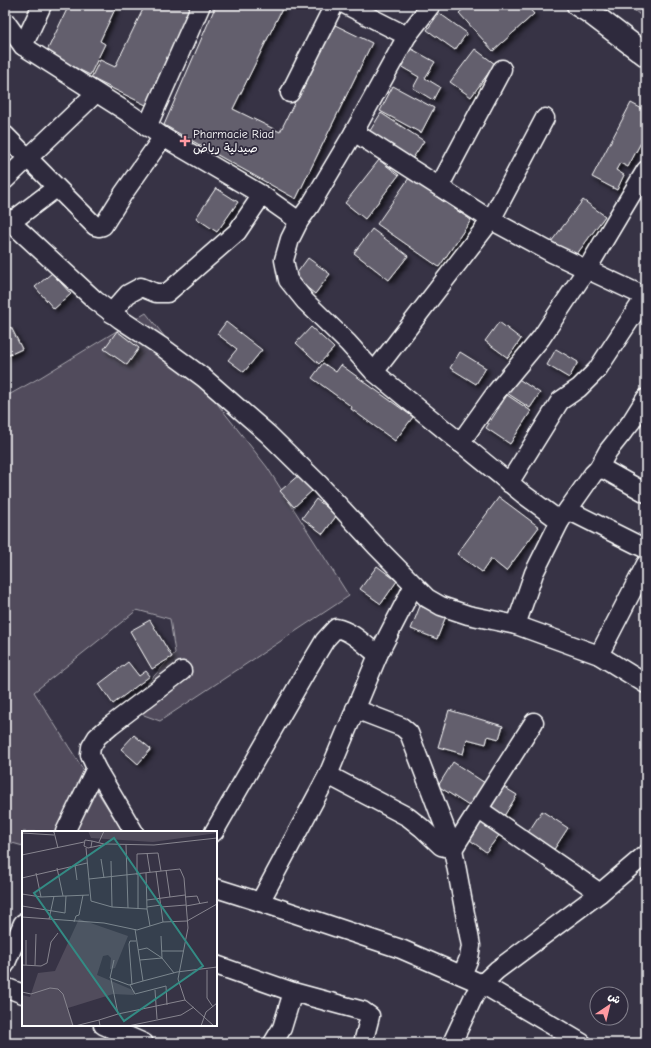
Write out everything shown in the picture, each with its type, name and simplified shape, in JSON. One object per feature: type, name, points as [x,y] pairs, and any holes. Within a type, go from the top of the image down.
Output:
[{"type":"street","points":[[23,46],[42,5]]},
{"type":"street","points":[[147,127],[201,5]]},
{"type":"street","points":[[290,93],[334,5]]},
{"type":"street","points":[[346,5],[407,36]]},
{"type":"street","points":[[432,5],[407,36],[354,132],[290,238],[284,260],[288,280],[305,301],[374,372],[509,483],[564,516],[646,549]]},
{"type":"street","points":[[583,7],[646,54]]},
{"type":"street","points":[[5,21],[23,46],[130,114],[163,137],[262,195],[299,221]]},
{"type":"street","points":[[440,186],[502,68]]},
{"type":"street","points":[[5,180],[96,93]]},
{"type":"street","points":[[374,372],[491,220],[545,118]]},
{"type":"street","points":[[354,132],[491,220],[587,270],[644,294],[597,370],[579,388],[560,400],[509,483]]},
{"type":"street","points":[[5,136],[95,226],[99,227],[103,226],[123,194],[163,137]]},
{"type":"street","points":[[460,442],[497,391],[541,338],[587,270],[646,170]]},
{"type":"street","points":[[56,188],[8,220],[95,300],[204,378],[268,434],[320,485],[376,546],[427,598],[441,606],[468,615],[516,625],[599,655],[646,684]]},
{"type":"street","points":[[112,312],[128,294],[141,287],[156,293],[167,293],[237,232],[262,195]]},
{"type":"street","points":[[516,625],[534,573],[564,516],[598,469],[608,451],[631,422],[646,398]]},
{"type":"street","points":[[598,469],[605,470],[646,493]]},
{"type":"street","points":[[599,655],[646,564]]},
{"type":"street","points":[[260,902],[328,775],[378,654],[414,585]]},
{"type":"street","points":[[215,831],[325,640],[336,628],[350,633],[378,654]]},
{"type":"street","points":[[133,831],[96,768],[90,755],[91,747],[97,737],[111,725],[182,671]]},
{"type":"street","points":[[355,710],[402,727],[409,733],[453,849],[471,946],[469,958],[462,975]]},
{"type":"street","points":[[453,849],[534,722]]},
{"type":"street","points":[[65,831],[96,768]]},
{"type":"street","points":[[328,775],[408,817],[441,846],[453,849]]},
{"type":"street","points":[[478,810],[600,893]]},
{"type":"street","points":[[452,1043],[474,996],[482,984],[514,957],[600,893],[646,854]]},
{"type":"street","points":[[217,888],[400,949],[462,975],[482,984],[582,1043]]},
{"type":"street","points":[[5,965],[22,925]]},
{"type":"street","points":[[217,965],[293,992],[366,1012],[370,1016],[363,1043]]},
{"type":"street","points":[[5,987],[22,994]]},
{"type":"street","points":[[273,1043],[282,1028],[293,992]]},
{"type":"street","points":[[105,1026],[144,1043]]},
{"type":"shaded area","points":[[628,5],[646,5],[646,20]]},
{"type":"shaded area","points":[[146,313],[267,467],[349,596],[160,721],[125,708],[175,653],[170,619],[137,610],[34,692],[122,831],[22,831],[22,846],[5,841],[5,397],[41,377]]},
{"type":"building","points":[[69,5],[117,5],[100,41],[105,44],[90,75],[46,53]]},
{"type":"building","points":[[145,5],[195,5],[150,107],[91,78],[100,60],[115,67]]},
{"type":"building","points":[[216,5],[284,5],[233,109],[280,132],[333,24],[372,43],[296,199],[164,125]]},
{"type":"building","points":[[468,5],[526,5],[534,14],[493,51],[459,13]]},
{"type":"building","points":[[439,13],[467,33],[455,50],[427,30]]},
{"type":"building","points":[[410,48],[435,62],[425,78],[440,87],[433,100],[413,88],[419,77],[400,66]]},
{"type":"building","points":[[475,49],[495,64],[471,97],[450,82]]},
{"type":"building","points":[[393,86],[434,108],[421,133],[380,111]]},
{"type":"building","points":[[631,103],[646,111],[646,133],[628,167],[620,163],[616,170],[624,175],[617,190],[592,177]]},
{"type":"building","points":[[381,113],[424,141],[411,161],[368,134]]},
{"type":"building","points":[[379,160],[399,175],[365,219],[345,203]]},
{"type":"building","points":[[409,178],[471,220],[439,267],[377,224]]},
{"type":"building","points":[[216,188],[238,202],[217,232],[196,218]]},
{"type":"building","points":[[583,200],[605,216],[574,258],[551,242]]},
{"type":"building","points":[[372,229],[408,256],[389,280],[354,253]]},
{"type":"building","points":[[308,258],[330,274],[315,294],[294,277]]},
{"type":"building","points":[[52,273],[71,294],[54,309],[35,287]]},
{"type":"building","points":[[226,322],[262,350],[244,372],[228,360],[237,349],[217,334]]},
{"type":"building","points":[[499,322],[521,339],[508,358],[485,341]]},
{"type":"building","points":[[11,327],[22,349],[5,357],[5,331]]},
{"type":"building","points":[[311,327],[334,348],[319,364],[296,343]]},
{"type":"building","points":[[117,331],[139,348],[127,365],[104,349]]},
{"type":"building","points":[[556,349],[578,362],[569,378],[547,365]]},
{"type":"building","points":[[460,352],[486,368],[476,384],[450,368]]},
{"type":"building","points":[[323,363],[336,372],[341,365],[413,417],[395,441],[312,378]]},
{"type":"building","points":[[517,378],[540,393],[530,408],[507,393]]},
{"type":"building","points":[[507,395],[531,411],[510,444],[486,428]]},
{"type":"building","points":[[300,474],[313,490],[294,507],[280,491]]},
{"type":"building","points":[[499,497],[539,527],[506,571],[491,559],[482,572],[457,554]]},
{"type":"building","points":[[316,499],[337,515],[323,534],[302,518]]},
{"type":"building","points":[[377,566],[397,581],[381,604],[360,589]]},
{"type":"building","points":[[420,606],[446,616],[437,639],[411,629]]},
{"type":"building","points":[[150,620],[172,657],[152,669],[130,631]]},
{"type":"building","points":[[128,662],[139,676],[146,671],[150,676],[113,704],[99,684]]},
{"type":"building","points":[[449,710],[503,726],[499,739],[488,736],[486,744],[467,739],[463,754],[438,747]]},
{"type":"building","points":[[134,735],[151,749],[138,764],[121,749]]},
{"type":"building","points":[[453,762],[488,785],[472,808],[438,786]]},
{"type":"building","points":[[499,784],[517,795],[501,821],[482,809]]},
{"type":"building","points":[[542,811],[568,828],[553,851],[527,834]]},
{"type":"building","points":[[479,818],[500,834],[486,852],[466,837]]},
{"type":"place","name":"Pharmacie Riad صيدلية رياض","points":[[185,141]]}]
